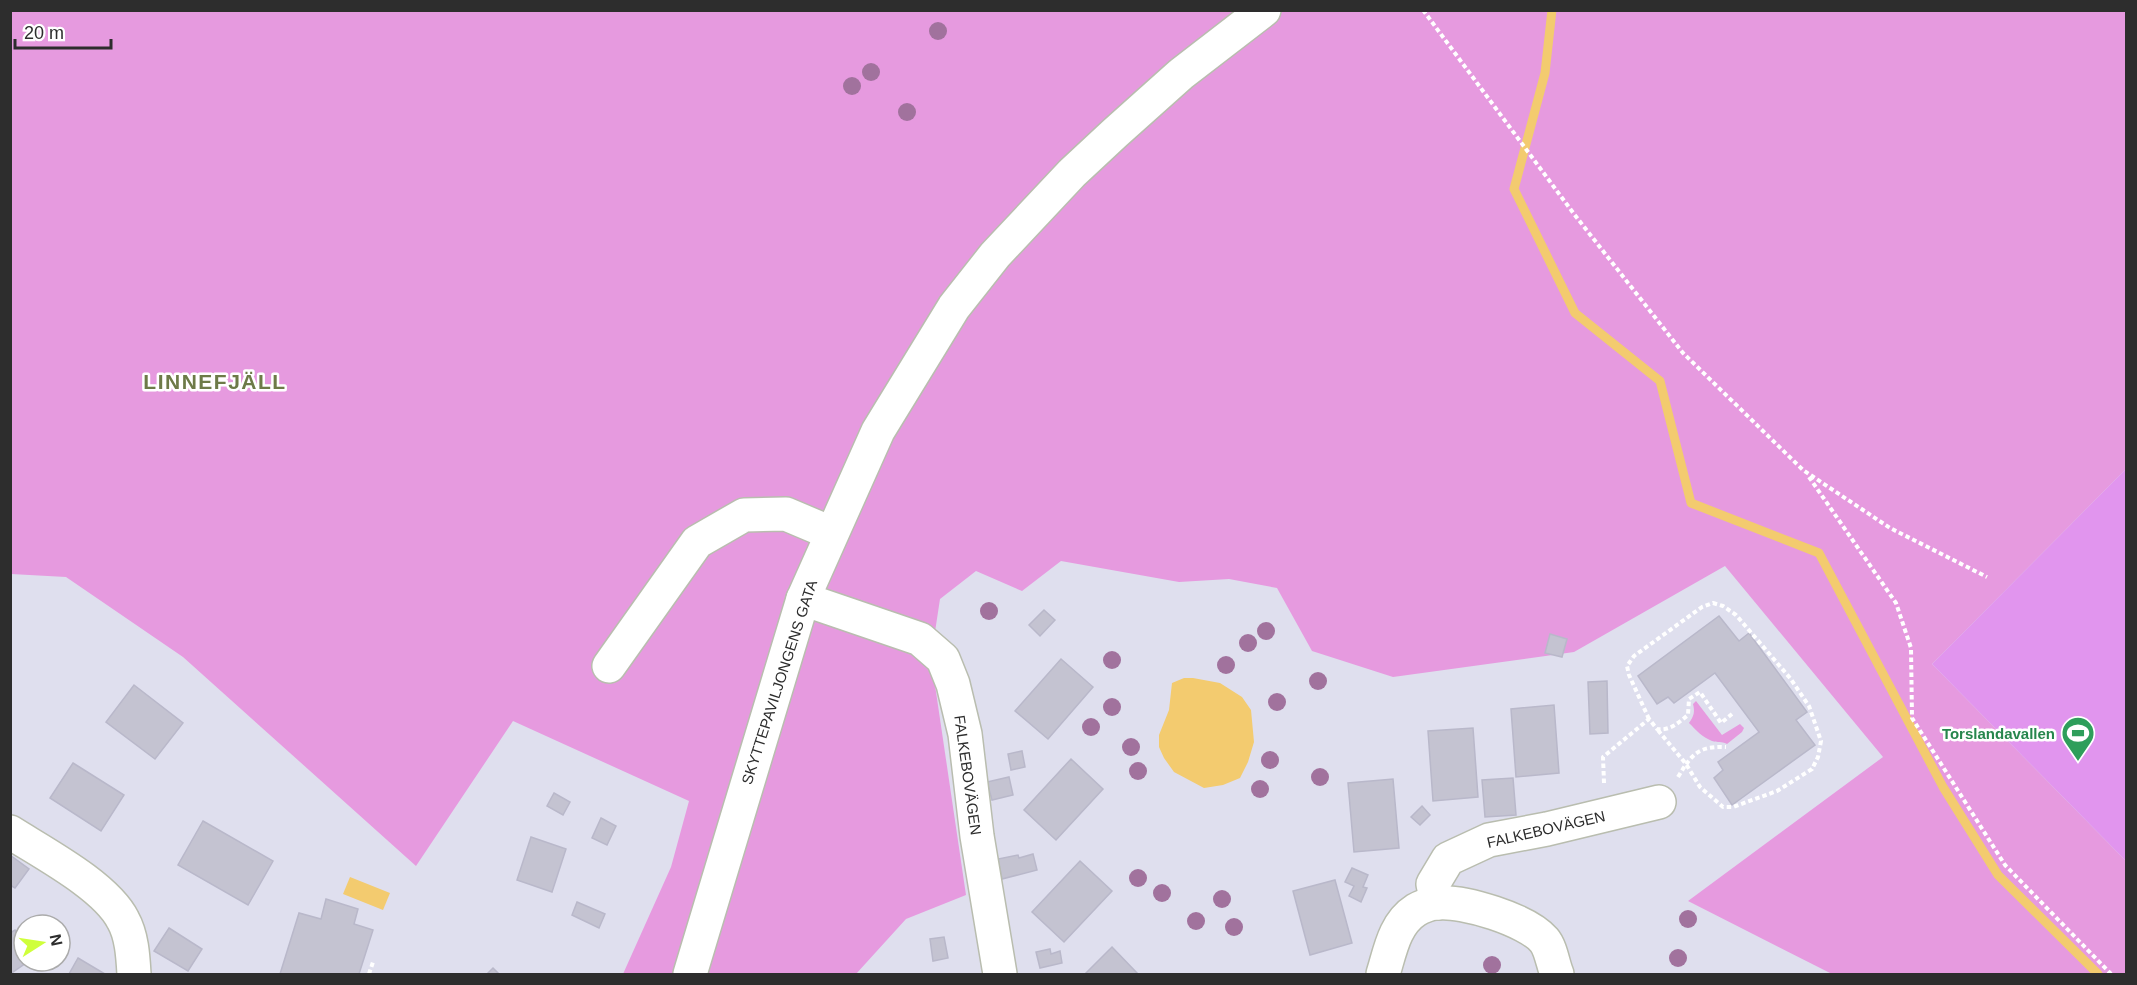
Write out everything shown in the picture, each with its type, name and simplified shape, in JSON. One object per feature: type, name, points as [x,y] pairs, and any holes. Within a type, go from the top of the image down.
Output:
[{"type":"street","name":"SKYTTEPAVILJONGENS GATA","points":[[690,975],[803,599],[878,431],[954,307],[995,255],[1072,173],[1115,133],[1181,74],[1264,10]]},
{"type":"street","points":[[609,666],[697,542],[744,515],[786,514],[831,533]]},
{"type":"street","name":"FALKEBOVÄGEN","points":[[803,599],[920,639],[943,659],[953,684],[965,734],[977,836],[1000,975]]},
{"type":"street","name":"FALKEBOVÄGEN","points":[[1437,903],[1433,884],[1448,859],[1489,840],[1547,830],[1659,802]]},
{"type":"street","points":[[10,832],[99,891],[115,907],[124,921],[130,940],[134,975]]},
{"type":"street","points":[[1383,975],[1393,941],[1403,921],[1417,909],[1437,903],[1468,906],[1499,914],[1520,924],[1545,940],[1557,975]]},
{"type":"path","points":[[1423,10],[1574,214],[1683,353],[1807,473],[1890,528],[1987,577]]},
{"type":"path","points":[[1807,473],[1896,603],[1911,648],[1912,718],[2005,865],[2111,975]]},
{"type":"path","points":[[1713,603],[1723,606],[1736,615],[1790,678],[1809,706],[1821,741],[1818,757],[1812,768],[1777,791],[1733,807],[1723,807],[1700,788],[1686,764],[1657,729],[1648,719],[1627,666],[1634,656],[1692,613],[1713,603]]},
{"type":"path","points":[[1657,729],[1672,728],[1688,715],[1689,699],[1700,692],[1721,723],[1732,714]]},
{"type":"path","points":[[1605,815],[1603,757],[1648,719]]},
{"type":"path","points":[[1659,802],[1686,764],[1700,749],[1726,747]]},
{"type":"path","points":[[369,975],[373,962]]},
{"type":"shaded area","points":[[10,11],[2126,11],[2126,469],[1932,664],[2126,861],[2126,974],[1832,974],[1688,901],[1883,757],[1725,566],[1574,652],[1393,677],[1312,651],[1277,588],[1229,579],[1179,582],[1061,561],[1022,591],[976,571],[940,599],[931,658],[966,895],[906,919],[856,974],[623,974],[671,867],[689,801],[513,721],[416,866],[183,657],[66,577],[11,574]]},
{"type":"shaded area","name":"Torslandavallen","points":[[2126,469],[2126,861],[1932,664]]},
{"type":"shaded area","points":[[1184,678],[1220,683],[1242,697],[1251,710],[1254,742],[1240,778],[1223,785],[1204,788],[1174,772],[1164,758],[1159,747],[1159,735],[1169,710],[1172,683]]},
{"type":"shaded area","points":[[1696,701],[1722,735],[1740,724],[1744,728],[1742,732],[1727,744],[1712,741],[1699,733],[1689,723],[1694,714],[1693,704]]},
{"type":"shaded area","points":[[350,877],[390,893],[383,910],[343,894]]},
{"type":"building","points":[[1044,610],[1055,620],[1040,636],[1029,625]]},
{"type":"building","points":[[1719,616],[1739,641],[1749,633],[1807,712],[1796,720],[1815,745],[1732,805],[1714,778],[1723,770],[1718,762],[1759,732],[1715,673],[1674,703],[1668,697],[1657,704],[1638,676]]},
{"type":"building","points":[[1550,634],[1567,639],[1562,657],[1545,653]]},
{"type":"building","points":[[1061,659],[1093,687],[1048,739],[1015,711]]},
{"type":"building","points":[[1607,681],[1608,733],[1590,734],[1588,682]]},
{"type":"building","points":[[134,685],[183,723],[155,759],[106,722]]},
{"type":"building","points":[[1554,705],[1559,773],[1516,777],[1511,709]]},
{"type":"building","points":[[1473,728],[1478,797],[1433,801],[1428,731]]},
{"type":"building","points":[[1022,751],[1025,767],[1011,770],[1008,754]]},
{"type":"building","points":[[1071,759],[1103,789],[1056,840],[1024,810]]},
{"type":"building","points":[[73,763],[124,795],[101,831],[50,798]]},
{"type":"building","points":[[1009,777],[1013,795],[992,800],[987,782]]},
{"type":"building","points":[[1513,778],[1516,815],[1485,817],[1482,780]]},
{"type":"building","points":[[1393,779],[1399,848],[1354,852],[1348,783]]},
{"type":"building","points":[[554,793],[570,802],[563,815],[547,806]]},
{"type":"building","points":[[1422,806],[1430,815],[1420,825],[1411,817]]},
{"type":"building","points":[[601,818],[616,826],[607,845],[592,838]]},
{"type":"building","points":[[203,821],[273,861],[248,905],[178,865]]},
{"type":"building","points":[[531,837],[566,849],[552,892],[517,880]]},
{"type":"building","points":[[1033,854],[1037,870],[1002,879],[998,859],[1018,855],[1019,858]]},
{"type":"building","points":[[10,855],[29,869],[15,888],[10,885]]},
{"type":"building","points":[[1080,861],[1112,891],[1064,942],[1032,912]]},
{"type":"building","points":[[1352,868],[1368,875],[1363,887],[1367,888],[1361,902],[1349,896],[1354,886],[1345,882]]},
{"type":"building","points":[[1335,880],[1352,943],[1310,955],[1293,891]]},
{"type":"building","points":[[326,899],[358,909],[354,924],[373,930],[359,974],[280,974],[299,913],[321,919]]},
{"type":"building","points":[[577,902],[605,914],[599,928],[572,915]]},
{"type":"building","points":[[169,928],[202,949],[188,971],[154,951]]},
{"type":"building","points":[[12,932],[12,973],[10,974],[10,933]]},
{"type":"building","points":[[944,937],[948,958],[933,961],[930,939]]},
{"type":"building","points":[[1112,947],[1138,974],[1085,974]]},
{"type":"building","points":[[1050,949],[1051,954],[1060,951],[1062,963],[1040,968],[1036,952]]},
{"type":"building","points":[[78,958],[105,974],[69,974],[72,973]]},
{"type":"building","points":[[493,968],[499,974],[487,974]]},
{"type":"waterway","points":[[1552,10],[1545,73],[1514,189],[1575,313],[1660,381],[1691,503],[1819,553],[1943,787],[1998,875],[2098,974]]},
{"type":"place","name":"Torslandavallen","points":[[2078,762]]},
{"type":"district","name":"LINNEFJÄLL","points":[[215,381]]}]
